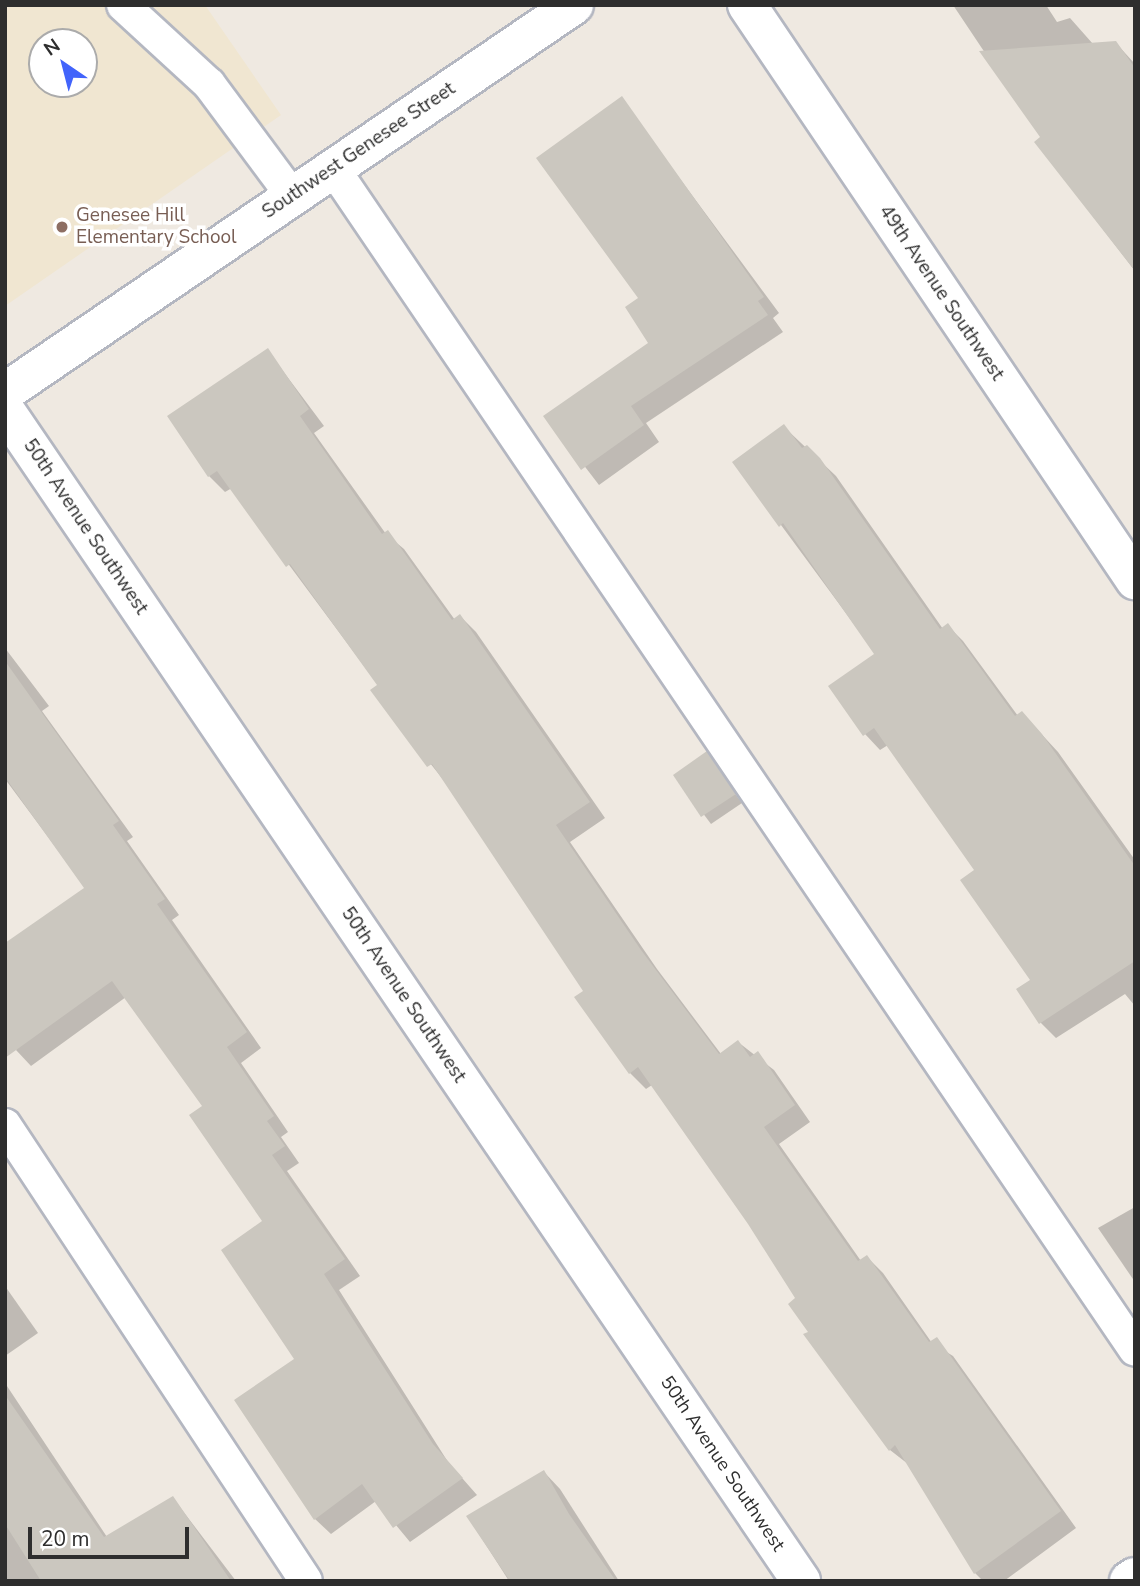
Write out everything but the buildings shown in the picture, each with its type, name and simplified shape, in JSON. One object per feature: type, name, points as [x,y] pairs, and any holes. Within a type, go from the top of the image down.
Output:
[{"type":"street","name":"Southwest Genesee Street","points":[[5,391],[574,5]]},
{"type":"street","name":"49th Avenue Southwest","points":[[747,5],[1135,580]]},
{"type":"street","name":"50th Avenue Southwest","points":[[5,410],[801,1581]]},
{"type":"street","points":[[1129,1581],[1135,1577]]},
{"type":"lane","points":[[123,5],[209,84],[293,197]]},
{"type":"lane","points":[[333,169],[1135,1350]]},
{"type":"lane","points":[[5,1125],[306,1581]]},
{"type":"shaded area","name":"Genesee Hill Elementary School","points":[[5,5],[205,5],[281,115],[5,306]]},
{"type":"place","name":"Genesee Hill Elementary School","points":[[62,227]]}]
